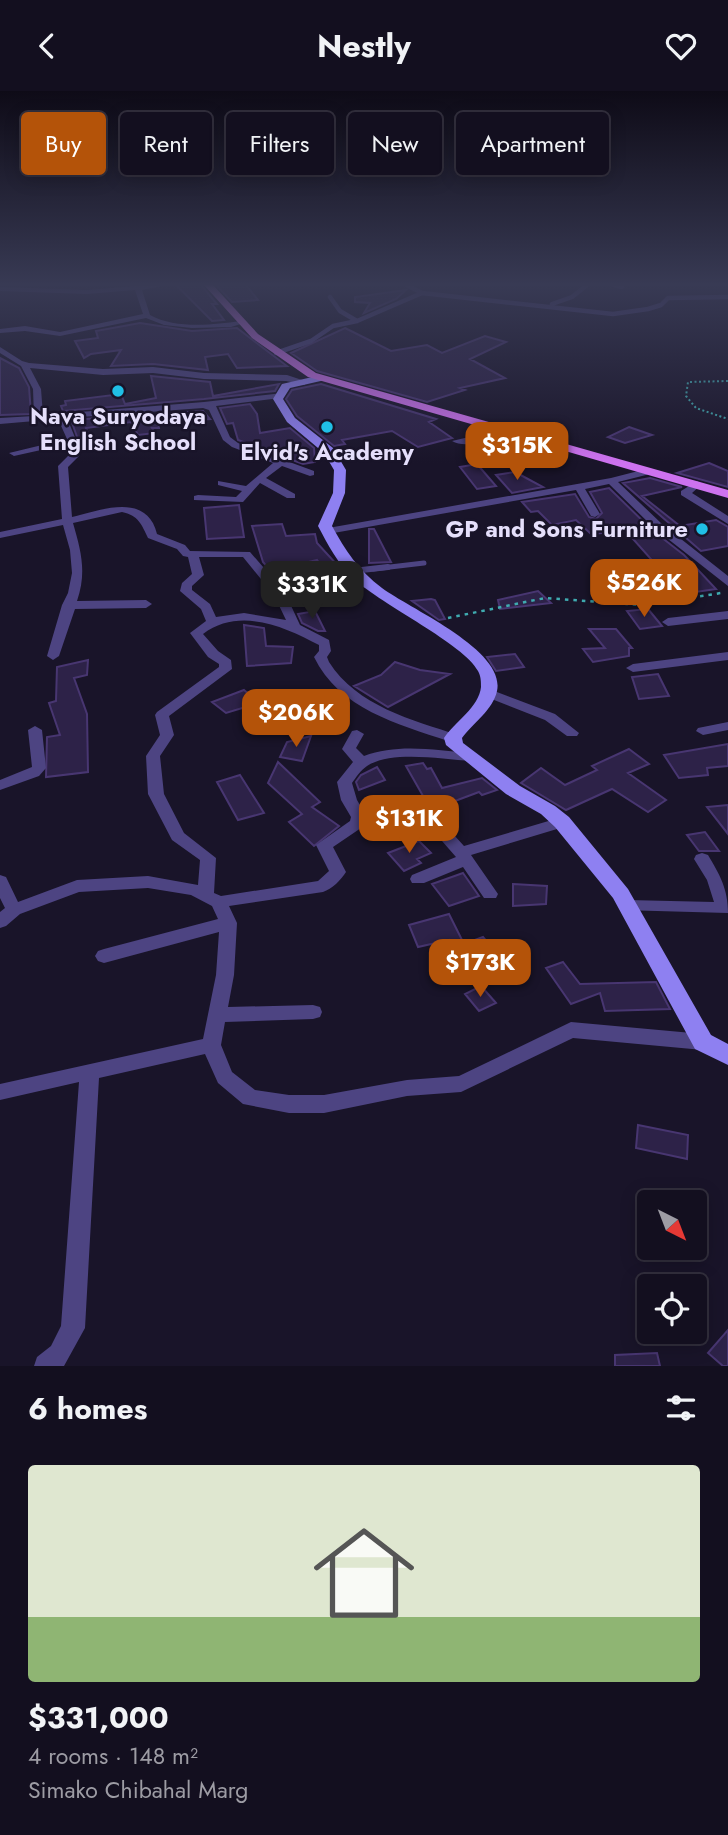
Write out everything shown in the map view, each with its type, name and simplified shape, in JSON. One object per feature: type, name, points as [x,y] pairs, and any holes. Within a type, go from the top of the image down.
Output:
[{"type":"main road","points":[[266,344],[321,378],[728,494]]},
{"type":"main road","points":[[321,378],[286,386],[279,395],[279,401],[291,420],[328,451],[340,470],[341,481],[326,526],[337,551],[365,583],[470,652],[485,667],[489,693],[486,704],[453,738],[454,745],[513,790],[548,810],[562,822],[627,906],[703,1042],[728,1055]]},
{"type":"street","points":[[0,349],[24,364],[103,372],[153,370],[204,376],[287,378],[302,383]]},
{"type":"street","points":[[24,364],[37,389],[39,417]]},
{"type":"street","points":[[0,421],[204,405],[279,395]]},
{"type":"street","points":[[204,405],[213,408],[230,442],[310,473]]},
{"type":"street","points":[[53,656],[78,575],[77,557],[68,520],[63,466],[75,455],[71,431],[62,418]]},
{"type":"street","points":[[457,440],[507,431]]},
{"type":"street","points":[[14,453],[71,442]]},
{"type":"street","points":[[474,459],[546,444]]},
{"type":"street","points":[[198,498],[239,500],[247,489],[279,463]]},
{"type":"street","points":[[328,531],[579,487],[650,471]]},
{"type":"street","points":[[259,478],[292,495]]},
{"type":"street","points":[[611,481],[658,526],[728,582]]},
{"type":"street","points":[[222,483],[247,489]]},
{"type":"street","points":[[697,484],[685,493],[728,521]]},
{"type":"street","points":[[579,487],[595,514]]},
{"type":"street","points":[[0,535],[54,526],[68,520],[122,509],[132,511],[149,523],[152,536],[181,547],[193,555],[246,554],[280,594],[295,627]]},
{"type":"street","points":[[193,555],[198,575],[186,585],[186,591],[206,607],[212,621]]},
{"type":"street","points":[[280,594],[365,583]]},
{"type":"street","points":[[68,605],[146,604]]},
{"type":"street","points":[[668,622],[728,615]]},
{"type":"street","points":[[453,738],[368,708],[328,674],[320,657],[325,651],[325,643],[295,627],[273,619],[252,617],[212,621],[196,633],[213,654],[226,663],[225,669],[162,715],[167,735],[153,756],[156,794],[178,836],[208,858],[213,899],[228,923],[225,975],[211,1045],[225,1077],[250,1098],[289,1104],[324,1104],[407,1088],[461,1084],[571,1030],[703,1042]]},
{"type":"street","points":[[633,669],[728,656]]},
{"type":"street","points":[[489,693],[550,717],[572,733]]},
{"type":"street","points":[[703,731],[728,726]]},
{"type":"street","points":[[0,785],[34,773],[39,768],[35,730]]},
{"type":"street","points":[[357,734],[349,749],[362,763]]},
{"type":"street","points":[[0,922],[14,910],[77,886],[148,882],[195,890],[213,899],[323,886],[338,872],[324,845],[356,824],[359,817],[349,800],[344,782],[362,763],[384,757],[429,752],[471,757]]},
{"type":"street","points":[[429,817],[464,856],[490,894]]},
{"type":"street","points":[[418,879],[464,856],[562,822]]},
{"type":"street","points":[[627,906],[726,907],[715,880],[702,859]]},
{"type":"street","points":[[0,881],[14,910]]},
{"type":"street","points":[[104,956],[228,923]]},
{"type":"street","points":[[217,1015],[313,1011]]},
{"type":"street","points":[[0,1092],[211,1045]]},
{"type":"street","points":[[46,1366],[59,1354],[73,1328],[90,1071]]},
{"type":"lane","points":[[276,353],[302,344]]},
{"type":"lane","points":[[353,571],[424,563]]},
{"type":"path","points":[[728,381],[696,380],[688,382],[686,387],[686,395],[696,408],[728,421]]},
{"type":"path","points":[[425,623],[545,597],[643,605],[728,592]]},
{"type":"building","points":[[77,344],[259,344],[287,366],[237,368],[228,354],[205,357],[208,370],[153,364],[111,366],[121,350],[91,354],[84,358]]},
{"type":"building","points":[[309,344],[378,344],[391,351],[427,345],[442,353],[464,344],[501,344],[470,359],[505,378],[460,388],[465,390],[427,402],[317,371],[291,353]]},
{"type":"building","points":[[0,358],[19,368],[29,387],[31,414],[0,415]]},
{"type":"building","points":[[151,376],[210,382],[213,396],[279,384],[275,391],[204,399],[63,411],[61,406],[66,405],[65,401],[121,394],[125,404],[156,398]]},
{"type":"building","points":[[321,384],[436,419],[429,422],[452,438],[418,447],[392,431],[342,440],[345,444],[334,446],[297,416],[286,399],[292,390]]},
{"type":"building","points":[[250,404],[257,414],[260,433],[290,428],[314,448],[315,462],[303,464],[238,440],[233,423],[227,424],[220,408]]},
{"type":"building","points":[[203,411],[210,419],[158,422],[159,428],[152,428],[155,433],[138,435],[131,422],[86,428],[92,444],[80,445],[71,420]]},
{"type":"building","points":[[629,427],[652,435],[625,443],[608,437]]},
{"type":"building","points":[[709,463],[728,471],[728,487],[677,473]]},
{"type":"building","points":[[477,464],[496,486],[477,489],[460,467]]},
{"type":"building","points":[[515,472],[543,487],[512,493],[496,475]]},
{"type":"building","points":[[650,478],[682,487],[642,496],[680,526],[716,520],[728,527],[728,546],[701,551],[623,483]]},
{"type":"building","points":[[609,488],[652,530],[684,555],[716,589],[682,594],[626,531],[591,534],[576,520],[552,525],[538,511],[531,512],[522,502],[575,494],[589,517],[596,519],[602,513],[590,492]]},
{"type":"building","points":[[239,505],[244,537],[207,539],[204,508]]},
{"type":"building","points":[[282,524],[286,536],[315,534],[317,543],[351,580],[332,582],[317,560],[285,568],[295,586],[284,587],[263,562],[252,526]]},
{"type":"building","points":[[369,529],[374,529],[391,562],[369,563]]},
{"type":"building","points":[[538,591],[551,603],[500,609],[498,600]]},
{"type":"building","points":[[435,600],[445,619],[439,620],[412,601]]},
{"type":"building","points":[[648,609],[662,626],[640,629],[627,611]]},
{"type":"building","points":[[315,611],[325,631],[318,631],[302,623],[298,614]]},
{"type":"building","points":[[244,625],[264,628],[266,646],[293,647],[291,663],[247,666]]},
{"type":"building","points":[[589,629],[616,629],[632,648],[629,648],[629,656],[593,662],[583,649],[605,648]]},
{"type":"building","points":[[515,654],[524,667],[496,671],[487,657]]},
{"type":"building","points":[[88,660],[87,675],[74,678],[87,714],[88,772],[46,777],[47,737],[60,735],[49,703],[56,701],[57,667]]},
{"type":"building","points":[[395,662],[420,670],[450,674],[388,707],[354,686],[381,675]]},
{"type":"building","points":[[658,674],[669,696],[639,699],[632,677]]},
{"type":"building","points":[[244,690],[259,703],[226,713],[212,702]]},
{"type":"building","points":[[311,736],[302,761],[280,757],[287,742]]},
{"type":"building","points":[[728,744],[728,766],[707,768],[708,775],[679,778],[664,755]]},
{"type":"building","points":[[629,749],[649,764],[628,773],[666,800],[648,812],[612,789],[566,810],[521,783],[541,768],[565,785],[597,770],[592,766]]},
{"type":"building","points":[[278,762],[320,802],[312,807],[339,826],[314,846],[289,822],[302,814],[268,783]]},
{"type":"building","points":[[423,763],[427,769],[431,768],[442,788],[482,778],[497,790],[482,795],[479,792],[431,810],[406,766]]},
{"type":"building","points":[[377,767],[385,780],[359,790],[356,782],[361,775]]},
{"type":"building","points":[[240,775],[264,813],[238,820],[217,782]]},
{"type":"building","points":[[728,805],[728,834],[707,807]]},
{"type":"building","points":[[705,832],[719,851],[699,851],[687,835]]},
{"type":"building","points":[[419,841],[431,853],[417,859],[421,863],[404,871],[388,853]]},
{"type":"building","points":[[463,873],[479,896],[449,906],[432,884]]},
{"type":"building","points":[[513,884],[547,886],[546,904],[513,906]]},
{"type":"building","points":[[449,914],[464,944],[483,937],[493,949],[456,964],[449,940],[418,947],[409,925]]},
{"type":"building","points":[[563,962],[580,984],[656,982],[670,1009],[605,1011],[600,993],[571,1004],[546,968]]},
{"type":"building","points":[[481,986],[496,1003],[479,1011],[465,994]]},
{"type":"building","points":[[638,1125],[688,1135],[687,1159],[636,1148]]},
{"type":"building","points":[[728,1330],[728,1366],[723,1366],[708,1353]]},
{"type":"building","points":[[657,1353],[660,1366],[615,1366],[615,1355]]},
{"type":"place","name":"Nava Suryodaya English School","points":[[118,391]]},
{"type":"place","name":"Elvid's Academy","points":[[327,427]]},
{"type":"place","name":"GP and Sons Furniture","points":[[702,529]]}]
